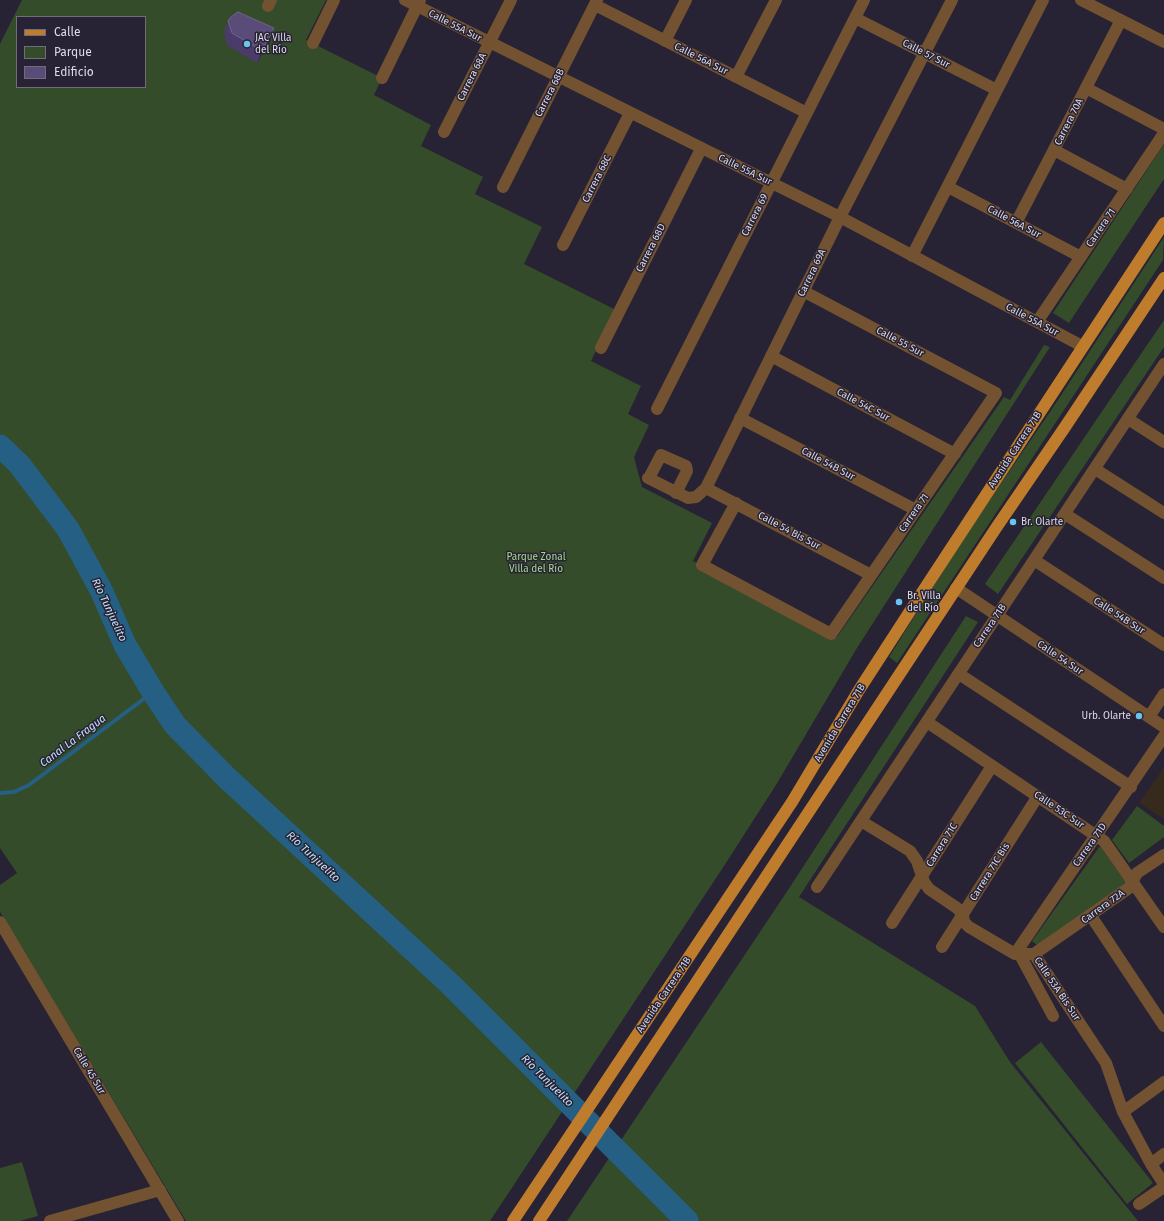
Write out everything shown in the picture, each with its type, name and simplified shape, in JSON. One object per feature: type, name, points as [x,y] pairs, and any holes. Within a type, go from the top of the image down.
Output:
[{"type":"main road","name":"Avenida Carrera 71B","points":[[513,1221],[792,802],[859,690],[1082,346],[1164,223]]},
{"type":"main road","name":"Avenida Carrera 71B","points":[[539,1221],[956,588],[1164,278]]},
{"type":"street","points":[[313,43],[334,0]]},
{"type":"street","name":"Calle 55A Sur","points":[[405,0],[419,3],[489,43],[840,217],[1082,346]]},
{"type":"street","name":"Carrera 68A","points":[[444,132],[511,0]]},
{"type":"street","points":[[665,41],[686,0]]},
{"type":"street","points":[[736,77],[776,0]]},
{"type":"street","name":"Carrera 69","points":[[657,408],[864,0]]},
{"type":"street","name":"Carrera 69A","points":[[706,488],[840,217],[952,0]]},
{"type":"street","points":[[912,256],[1043,0]]},
{"type":"street","points":[[1081,0],[1164,42]]},
{"type":"street","name":"Calle 56A Sur","points":[[596,2],[665,41],[807,113]]},
{"type":"street","name":"Carrera 68B","points":[[503,187],[596,2]]},
{"type":"street","points":[[382,78],[419,3]]},
{"type":"street","name":"Calle 57 Sur","points":[[855,18],[997,90]]},
{"type":"street","name":"Carrera 70A","points":[[1016,223],[1121,20]]},
{"type":"street","points":[[1086,88],[1164,130]]},
{"type":"street","name":"Carrera 68C","points":[[563,245],[630,113]]},
{"type":"street","name":"Carrera 71","points":[[1037,322],[1164,133]]},
{"type":"street","name":"Carrera 68D","points":[[601,348],[701,148]]},
{"type":"street","points":[[1054,150],[1127,188]]},
{"type":"street","name":"Calle 56A Sur","points":[[948,186],[1081,257]]},
{"type":"street","name":"Calle 55 Sur","points":[[803,291],[996,393]]},
{"type":"street","name":"Calle 54C Sur","points":[[771,356],[955,454]]},
{"type":"street","name":"Carrera 71B","points":[[817,887],[1128,419],[1162,372]]},
{"type":"street","name":"Carrera 71","points":[[736,503],[702,566],[831,634],[996,393]]},
{"type":"street","name":"Calle 54B Sur","points":[[740,418],[916,510]]},
{"type":"street","points":[[1128,419],[1164,442]]},
{"type":"street","points":[[676,493],[687,470],[686,466],[661,455],[649,478],[676,493],[688,498],[696,497],[706,488]]},
{"type":"street","points":[[1095,469],[1164,513]]},
{"type":"street","name":"Calle 54 Bis Sur","points":[[706,488],[871,575]]},
{"type":"street","points":[[1065,514],[1164,578]]},
{"type":"street","name":"Calle 54B Sur","points":[[1034,560],[1164,645]]},
{"type":"street","name":"Calle 54 Sur","points":[[956,588],[1164,727]]},
{"type":"street","points":[[959,674],[1131,787]]},
{"type":"street","points":[[1149,717],[1164,694]]},
{"type":"street","name":"Calle 53C Sur","points":[[927,722],[1097,836],[1110,848],[1164,927]]},
{"type":"street","name":"Carrera 71D","points":[[1017,954],[1164,736]]},
{"type":"street","name":"Carrera 71C","points":[[892,924],[992,766]]},
{"type":"street","name":"Carrera 71C Bis","points":[[942,948],[1038,796]]},
{"type":"street","points":[[861,821],[910,851],[917,861],[923,875],[924,882],[929,889],[957,908],[963,916],[964,922],[969,927],[1017,954],[1053,1016]]},
{"type":"street","name":"Carrera 72A","points":[[1034,954],[1091,916],[1129,888],[1137,873],[1164,855]]},
{"type":"street","points":[[1091,916],[1164,1026]]},
{"type":"street","name":"Calle 45 Sur","points":[[0,922],[178,1221]]},
{"type":"street","name":"Calle 53A Bis Sur","points":[[1017,954],[1034,954],[1106,1063],[1124,1112],[1151,1164],[1164,1184]]},
{"type":"street","points":[[1124,1112],[1164,1082]]},
{"type":"street","points":[[1151,1164],[1164,1154]]},
{"type":"street","points":[[1139,1204],[1164,1187]]},
{"type":"street","points":[[50,1221],[160,1190]]},
{"type":"shaded area","points":[[1164,767],[1164,819],[1139,803]]},
{"type":"green space","name":"Parque Zonal Villa del Río","points":[[22,0],[326,0],[306,40],[382,78],[374,95],[431,125],[421,146],[483,177],[475,194],[542,227],[524,264],[616,310],[591,361],[641,386],[628,414],[649,425],[634,457],[642,487],[712,523],[693,561],[837,637],[1004,397],[1010,400],[1044,345],[1050,347],[857,648],[776,785],[490,1221],[186,1221],[0,912],[0,885],[17,873],[0,848],[0,44]]},
{"type":"green space","points":[[1164,144],[1164,179],[1069,323],[1053,313]]},
{"type":"green space","points":[[1164,237],[1163,260],[897,663],[889,657],[959,545],[1058,400]]},
{"type":"green space","points":[[1164,320],[1164,347],[998,594],[985,584]]},
{"type":"green space","points":[[966,616],[978,622],[799,897],[975,1006],[1010,1062],[1138,1221],[567,1221],[788,890]]},
{"type":"green space","points":[[1137,806],[1164,826],[1164,837],[1129,863],[1112,840]]},
{"type":"green space","points":[[1100,846],[1128,886],[1037,945],[1032,941]]},
{"type":"green space","points":[[1041,1042],[1153,1183],[1127,1204],[1015,1063]]},
{"type":"green space","points":[[22,1162],[38,1216],[20,1221],[0,1221],[0,1168]]},
{"type":"building","points":[[238,12],[274,28],[262,51],[232,33],[228,21]]},
{"type":"waterway","name":"Río Tunjuelito","points":[[0,446],[19,464],[68,529],[102,592],[125,645],[175,725],[226,777],[450,984],[687,1221]]},
{"type":"waterway","name":"Canal La Fragua","points":[[0,793],[14,792],[29,785],[153,692]]},
{"type":"place","name":"JAC Villa del Río","points":[[247,44]]},
{"type":"place","name":"Br. Olarte","points":[[1013,522]]},
{"type":"place","name":"Br. Villa del Río","points":[[899,602]]},
{"type":"place","name":"Urb. Olarte","points":[[1139,716]]}]
